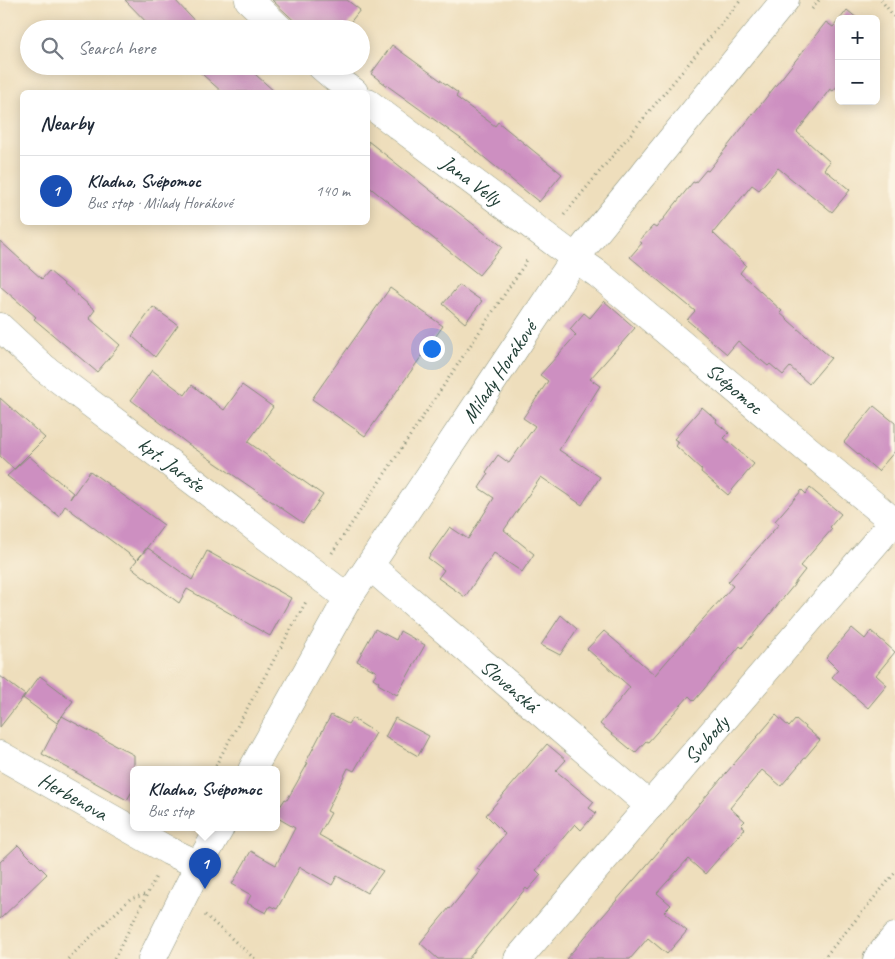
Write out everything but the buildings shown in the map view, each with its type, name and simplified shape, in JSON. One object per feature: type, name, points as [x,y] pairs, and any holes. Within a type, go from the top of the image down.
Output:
[{"type":"street","points":[[249,0],[270,20]]},
{"type":"street","name":"Milady Horákové","points":[[254,766],[348,598],[575,258],[796,8]]},
{"type":"street","points":[[332,75],[351,90]]},
{"type":"street","name":"Jana Velly","points":[[370,104],[575,258]]},
{"type":"street","name":"Svépomoc","points":[[575,258],[598,274],[894,521]]},
{"type":"street","name":"kpt. Jaroše","points":[[0,327],[44,368],[348,598]]},
{"type":"street","name":"Svobody","points":[[518,959],[894,521]]},
{"type":"street","name":"Slovenská","points":[[370,566],[650,806]]},
{"type":"street","name":"Herbenova","points":[[0,755],[130,829]]},
{"type":"street","name":"Herbenova","points":[[134,831],[199,866]]},
{"type":"street","points":[[152,959],[218,831]]},
{"type":"street","points":[[876,959],[895,937]]},
{"type":"path","points":[[564,216],[741,0]]},
{"type":"path","points":[[796,8],[819,0]]},
{"type":"path","points":[[881,0],[895,18]]},
{"type":"path","points":[[334,547],[526,261]]},
{"type":"path","points":[[215,766],[309,597]]},
{"type":"path","points":[[823,959],[895,873]]},
{"type":"path","points":[[68,959],[130,899],[148,894],[114,959]]},
{"type":"path","points":[[198,910],[255,959]]},
{"type":"place","name":"Kladno, Svépomoc","points":[[205,889]]}]
